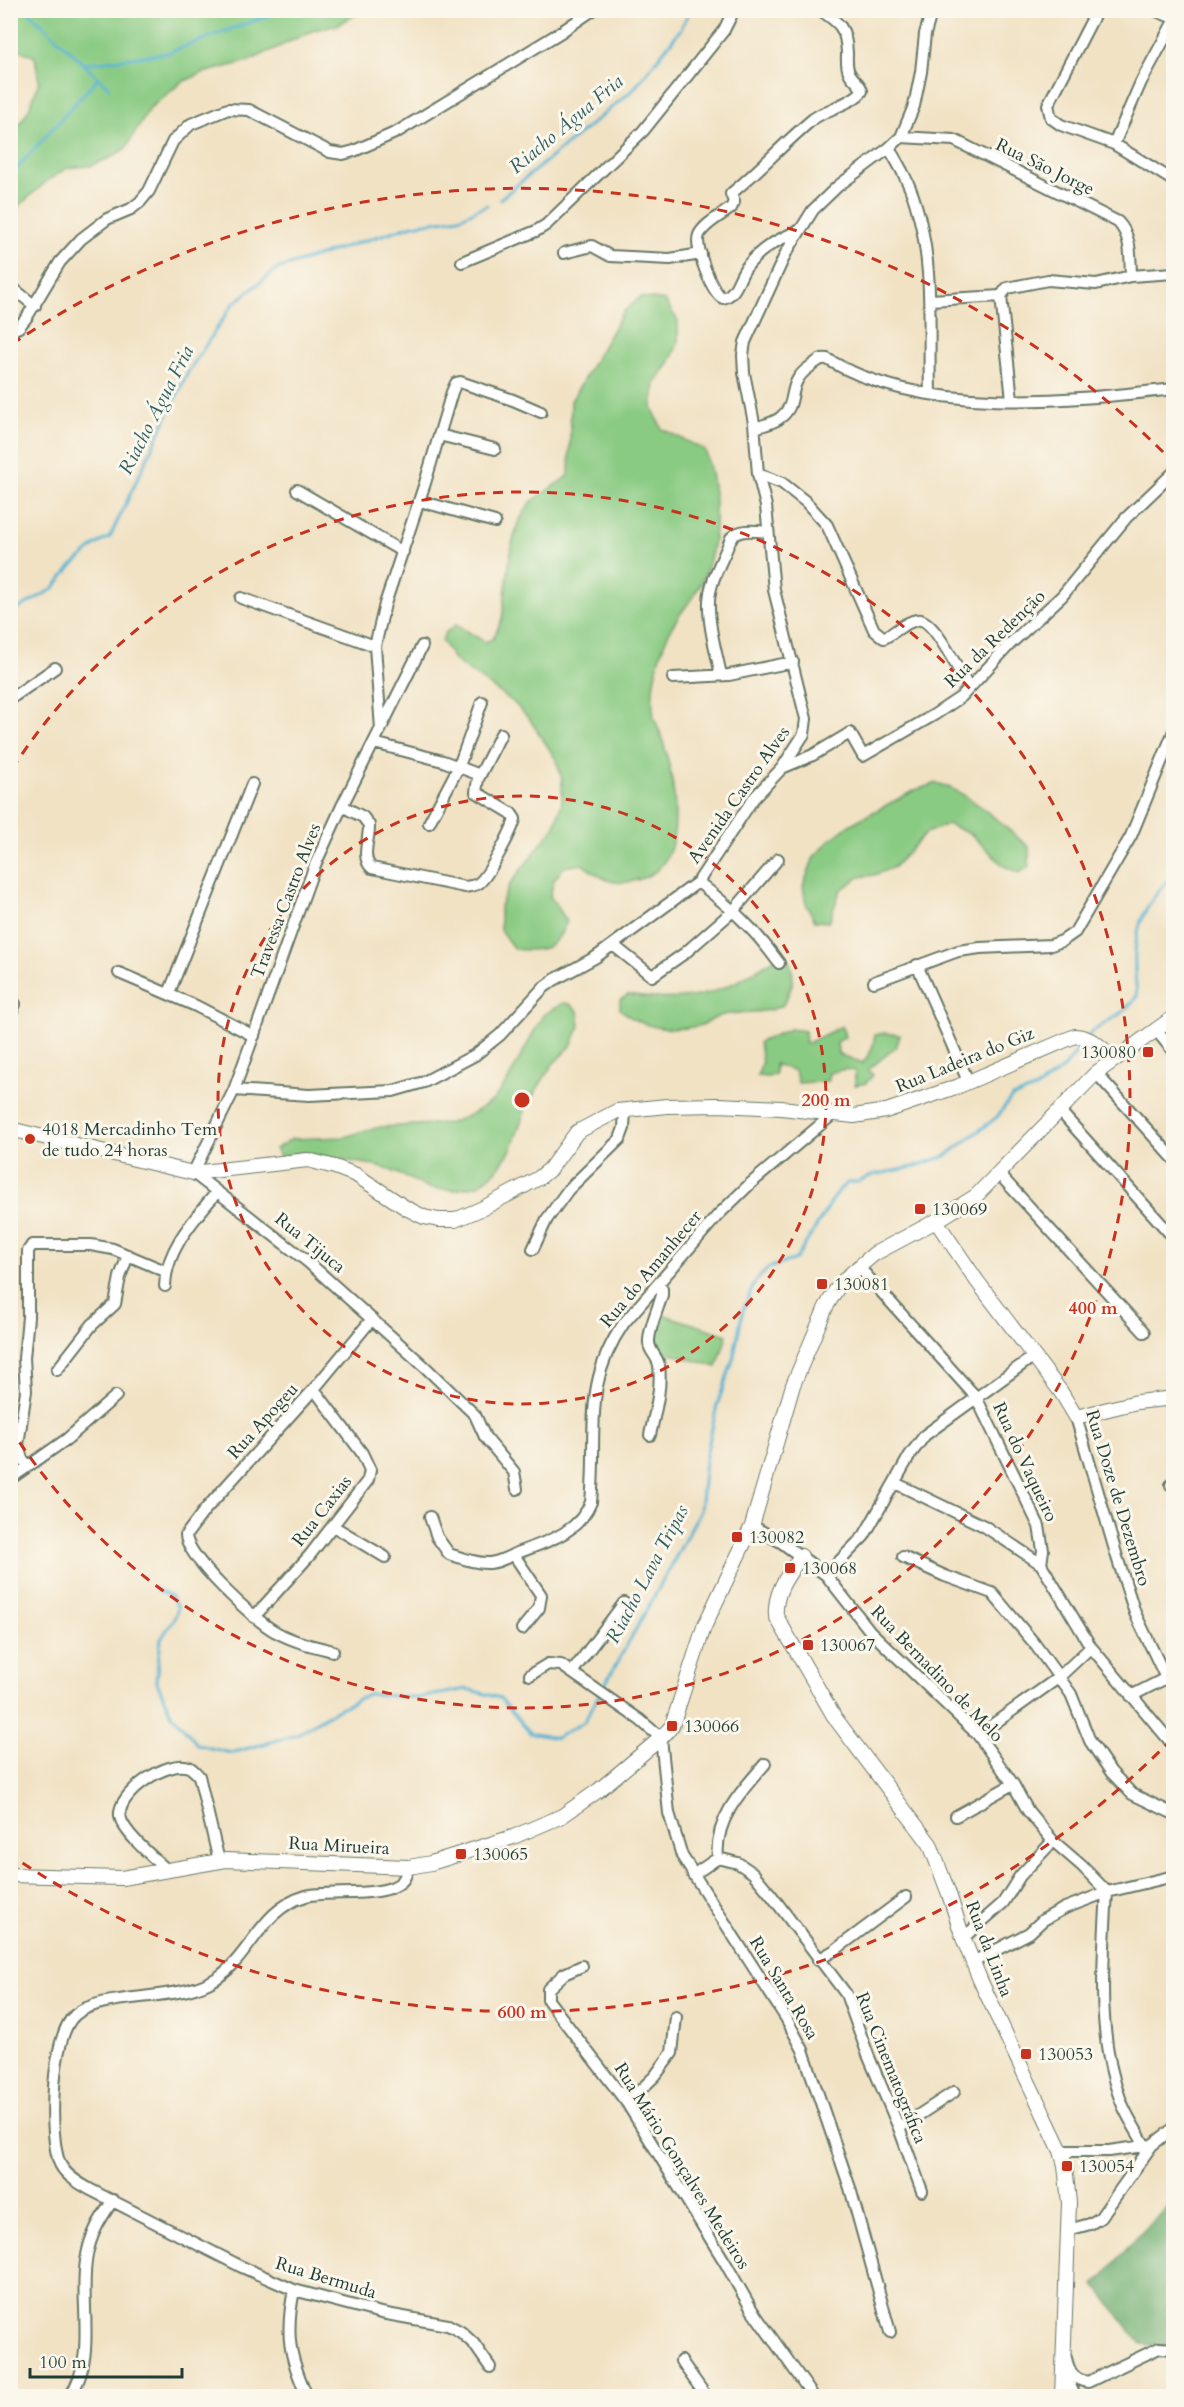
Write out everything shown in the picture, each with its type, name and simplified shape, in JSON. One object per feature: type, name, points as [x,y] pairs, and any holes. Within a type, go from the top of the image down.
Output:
[{"type":"street","points":[[10,331],[19,327],[60,262],[81,239],[107,219],[131,209],[140,202],[149,191],[173,141],[191,124],[228,109],[249,110],[330,152],[343,154],[354,151],[398,132],[593,10]]},
{"type":"street","points":[[462,262],[537,231],[546,225],[643,131],[724,30],[734,10]]},
{"type":"street","points":[[798,231],[776,240],[763,249],[745,269],[727,298],[717,295],[701,254],[698,241],[700,233],[731,208],[734,202],[731,194],[814,119],[854,99],[862,92],[861,86],[847,69],[844,31],[820,10]]},
{"type":"street","name":"Avenida Castro Alves","points":[[234,1090],[309,1095],[393,1091],[424,1082],[475,1054],[500,1035],[543,988],[613,945],[698,882],[753,799],[782,768],[804,734],[806,718],[774,590],[766,506],[758,474],[755,428],[744,373],[745,342],[786,253],[813,210],[838,186],[889,148],[900,137],[914,106],[925,34],[932,10]]},
{"type":"street","points":[[1097,10],[1048,105],[1051,118],[1055,122],[1114,144],[1173,181]]},
{"type":"street","points":[[1114,144],[1141,82],[1173,19],[1154,10]]},
{"type":"street","name":"Rua São Jorge","points":[[900,137],[954,140],[1118,222],[1125,229],[1128,239],[1131,276]]},
{"type":"street","points":[[889,148],[906,179],[915,202],[928,266],[930,393]]},
{"type":"street","points":[[564,253],[592,246],[610,256],[670,259],[701,254]]},
{"type":"street","points":[[1012,400],[1001,296],[1007,288],[1057,280],[1096,284],[1131,276],[1173,273]]},
{"type":"street","points":[[10,286],[34,306]]},
{"type":"street","points":[[930,300],[1001,296]]},
{"type":"street","points":[[755,428],[780,418],[792,398],[795,380],[801,371],[822,358],[859,377],[957,398],[1012,400],[1115,396],[1173,389]]},
{"type":"street","points":[[381,729],[375,646],[385,604],[420,501],[456,383],[460,382],[513,400],[541,412]]},
{"type":"street","points":[[439,435],[495,449]]},
{"type":"street","name":"Rua da Redenção","points":[[782,768],[807,759],[850,733],[863,756],[934,715],[960,697],[1010,645],[1062,597],[1126,518],[1173,472]]},
{"type":"street","points":[[758,474],[782,483],[806,502],[827,525],[874,630],[880,637],[890,636],[914,620],[927,621],[969,688]]},
{"type":"street","points":[[297,490],[403,552]]},
{"type":"street","points":[[420,501],[495,522]]},
{"type":"street","points":[[721,675],[710,621],[709,600],[715,577],[731,538],[735,534],[748,531],[768,532]]},
{"type":"street","points":[[241,598],[375,646]]},
{"type":"street","name":"Travessa Castro Alves","points":[[193,1173],[234,1090],[294,919],[342,806],[422,646]]},
{"type":"street","points":[[673,678],[721,675],[793,662]]},
{"type":"street","points":[[10,699],[56,668]]},
{"type":"street","points":[[429,823],[459,766],[482,702]]},
{"type":"street","points":[[874,982],[958,951],[1051,945],[1075,932],[1131,836],[1173,732]]},
{"type":"street","points":[[342,806],[363,818],[369,825],[366,856],[368,865],[372,868],[465,887],[472,886],[483,879],[511,831],[515,819],[511,813],[478,794],[476,787],[501,734]]},
{"type":"street","points":[[374,743],[459,766],[480,775]]},
{"type":"street","points":[[168,993],[252,784]]},
{"type":"street","points":[[613,945],[652,976],[685,953],[734,910],[778,859]]},
{"type":"street","points":[[698,882],[734,910],[759,935],[779,963]]},
{"type":"street","points":[[917,965],[968,1081]]},
{"type":"street","points":[[119,973],[168,993],[254,1036]]},
{"type":"street","points":[[10,1016],[15,1004]]},
{"type":"street","points":[[530,1675],[554,1663],[573,1671],[640,1719],[661,1738],[672,1726],[704,1628],[752,1526],[779,1426],[804,1355],[836,1290],[858,1266],[894,1242],[936,1221],[976,1196],[1096,1073],[1173,1017]]},
{"type":"street","points":[[1156,1030],[1173,1052]]},
{"type":"street","name":"Rua Ladeira do Giz","points":[[193,1173],[308,1160],[356,1175],[406,1208],[424,1216],[439,1220],[455,1220],[483,1209],[539,1178],[562,1154],[577,1132],[609,1114],[625,1110],[667,1106],[742,1106],[854,1116],[886,1112],[968,1081],[1075,1036],[1090,1040],[1113,1059]]},
{"type":"street","points":[[1096,1073],[1173,1160]]},
{"type":"street","points":[[533,1249],[547,1219],[568,1190],[620,1139],[624,1128],[625,1110]]},
{"type":"street","points":[[1059,1110],[1173,1238]]},
{"type":"street","name":"Rua do Amanhecer","points":[[430,1517],[437,1537],[449,1554],[486,1563],[500,1561],[568,1531],[587,1513],[593,1487],[592,1416],[602,1362],[611,1342],[624,1323],[730,1203],[832,1115]]},
{"type":"street","name":"Rua Tijuca","points":[[10,1129],[193,1173],[308,1262],[475,1415],[485,1437],[514,1472],[517,1489]]},
{"type":"street","points":[[999,1174],[1144,1332]]},
{"type":"street","points":[[165,1286],[165,1271],[181,1238],[216,1193]]},
{"type":"street","name":"Rua Doze de Dezembro","points":[[936,1221],[1076,1417],[1136,1613],[1169,1676]]},
{"type":"street","points":[[28,1466],[22,1459],[18,1445],[26,1391],[24,1358],[28,1317],[28,1251],[32,1245],[76,1244],[102,1247],[165,1271]]},
{"type":"street","points":[[57,1370],[92,1325],[116,1304],[120,1277],[128,1255]]},
{"type":"street","name":"Rua do Vaqueiro","points":[[858,1266],[976,1396],[1039,1526],[1043,1550],[1041,1564],[1091,1647],[1173,1746]]},
{"type":"street","points":[[650,1435],[658,1395],[659,1368],[658,1360],[650,1350],[648,1341],[662,1295],[658,1284]]},
{"type":"street","name":"Rua Apogeu","points":[[254,1617],[239,1605],[189,1546],[186,1540],[188,1529],[314,1389],[372,1319]]},
{"type":"street","points":[[826,1575],[864,1536],[910,1455],[924,1436],[1034,1356]]},
{"type":"street","name":"Rua Caxias","points":[[254,1617],[310,1555],[368,1480],[370,1470],[365,1459],[344,1427],[314,1389]]},
{"type":"street","points":[[10,1479],[67,1439],[116,1396]]},
{"type":"street","points":[[1076,1417],[1137,1402],[1173,1398]]},
{"type":"street","points":[[895,1483],[984,1526],[1041,1564]]},
{"type":"street","points":[[333,1526],[385,1557]]},
{"type":"street","name":"Rua Bernadino de Melo","points":[[752,1526],[768,1533],[826,1575],[870,1631],[978,1735],[1013,1784],[1028,1811],[1053,1841],[1107,1892]]},
{"type":"street","points":[[514,1555],[541,1595],[538,1608],[522,1629]]},
{"type":"street","name":"Rua da Linha","points":[[801,1556],[780,1588],[775,1605],[776,1616],[835,1718],[930,1844],[972,1962],[1061,2151],[1068,2192],[1062,2397]]},
{"type":"street","points":[[903,1557],[945,1576],[992,1593],[1034,1643],[1071,1694],[1090,1741],[1111,1772],[1132,1794],[1173,1814]]},
{"type":"street","points":[[573,1671],[624,1603]]},
{"type":"street","points":[[254,1617],[287,1638],[333,1651]]},
{"type":"street","points":[[978,1735],[1058,1678],[1091,1647]]},
{"type":"street","points":[[1131,1696],[1169,1676]]},
{"type":"street","name":"Rua Mirueira","points":[[10,1875],[122,1878],[219,1861],[259,1860],[409,1868],[471,1852],[562,1816],[599,1790],[661,1738]]},
{"type":"street","name":"Rua Santa Rosa","points":[[661,1738],[669,1813],[682,1856],[786,2019],[803,2050],[850,2188],[890,2332]]},
{"type":"street","points":[[693,1875],[718,1858],[717,1845],[723,1821],[731,1805],[765,1764]]},
{"type":"street","points":[[168,1871],[132,1836],[120,1816],[121,1806],[144,1781],[159,1771],[180,1765],[191,1767],[199,1776],[219,1861]]},
{"type":"street","points":[[956,1816],[1013,1784]]},
{"type":"street","points":[[963,1938],[1003,1903],[1024,1871],[1053,1841]]},
{"type":"street","name":"Rua Cinematográfica","points":[[718,1858],[738,1863],[753,1873],[846,1995],[922,2192]]},
{"type":"street","name":"Rua Bermuda","points":[[409,1868],[403,1880],[389,1889],[318,1893],[294,1900],[261,1927],[229,1969],[212,1982],[175,1994],[89,2006],[74,2016],[65,2028],[59,2045],[52,2128],[54,2150],[62,2167],[74,2179],[91,2190],[242,2267],[294,2290],[381,2313],[447,2325],[461,2332],[474,2344],[490,2367]]},
{"type":"street","points":[[972,1962],[1029,1933],[1055,1913],[1107,1892],[1173,1877]]},
{"type":"street","points":[[1107,1892],[1104,1992],[1106,2036],[1114,2077],[1122,2102],[1149,2146]]},
{"type":"street","points":[[818,1960],[906,1897]]},
{"type":"street","name":"Rua Mário Gonçalves Medeiros","points":[[582,1966],[558,1979],[548,1989],[547,1996],[627,2103],[752,2310],[813,2397]]},
{"type":"street","points":[[627,2103],[655,2076],[672,2053],[676,2017]]},
{"type":"street","points":[[899,2128],[954,2092]]},
{"type":"street","points":[[1068,2230],[1090,2224],[1100,2218],[1149,2146],[1173,2128]]},
{"type":"street","points":[[1061,2151],[1109,2151],[1149,2146]]},
{"type":"street","points":[[70,2397],[78,2384],[84,2366],[84,2285],[87,2254],[96,2224],[113,2200]]},
{"type":"street","points":[[294,2290],[290,2309],[290,2354],[307,2397]]},
{"type":"street","points":[[1065,2355],[1071,2373],[1080,2381],[1088,2382],[1159,2348],[1173,2349]]},
{"type":"street","points":[[681,2361],[706,2397]]},
{"type":"street","points":[[1064,2372],[1075,2397]]},
{"type":"green space","points":[[11,10],[358,11],[357,14],[337,25],[314,30],[249,61],[203,73],[182,82],[150,108],[126,148],[90,166],[67,168],[47,181],[11,213],[11,137],[29,109],[39,82],[35,57],[14,47],[11,48]]},
{"type":"green space","points":[[641,297],[665,301],[678,321],[678,344],[668,365],[655,383],[652,407],[662,429],[705,450],[715,500],[712,551],[707,568],[698,588],[668,636],[659,659],[653,688],[654,717],[671,773],[674,794],[673,836],[668,854],[658,869],[633,881],[617,882],[604,879],[582,864],[564,867],[554,880],[550,896],[567,921],[563,931],[547,947],[533,950],[514,949],[500,930],[500,906],[510,884],[555,826],[562,802],[562,779],[556,759],[530,720],[513,702],[455,661],[442,641],[445,633],[456,625],[485,642],[493,639],[502,619],[511,548],[518,523],[530,503],[569,475],[571,401],[623,312]]},
{"type":"green space","points":[[937,783],[974,802],[1029,847],[1029,867],[1019,873],[1004,866],[972,835],[948,824],[926,833],[894,867],[874,875],[859,877],[840,891],[829,922],[815,921],[806,904],[803,886],[814,857],[831,839],[851,824],[915,790]]},
{"type":"green space","points":[[779,956],[788,959],[793,978],[791,989],[782,1006],[775,1009],[723,1015],[701,1025],[667,1029],[637,1021],[620,1009],[620,1000],[628,995],[673,999],[708,993],[741,979]]},
{"type":"green space","points":[[563,1003],[570,1004],[578,1011],[580,1026],[571,1046],[552,1065],[527,1105],[511,1150],[497,1170],[479,1185],[455,1190],[432,1189],[390,1170],[367,1164],[302,1153],[280,1157],[275,1149],[292,1139],[344,1137],[380,1127],[450,1123],[472,1114],[492,1101],[507,1082],[543,1015]]},
{"type":"green space","points":[[842,1026],[845,1037],[837,1042],[838,1054],[863,1063],[872,1049],[875,1035],[885,1033],[900,1035],[896,1047],[868,1070],[873,1075],[866,1083],[855,1085],[855,1071],[845,1069],[829,1073],[828,1081],[798,1083],[795,1071],[775,1064],[775,1074],[768,1077],[757,1076],[762,1064],[759,1042],[790,1029],[805,1031],[806,1044]]},
{"type":"green space","points":[[662,1314],[727,1335],[717,1367],[652,1348]]},
{"type":"green space","points":[[1173,2202],[1173,2347],[1141,2344],[1095,2285],[1140,2234]]},
{"type":"waterway","points":[[27,10],[109,88]]},
{"type":"waterway","points":[[83,64],[167,53],[283,10]]},
{"type":"waterway","name":"Riacho Água Fria","points":[[500,199],[633,90],[681,29],[690,10]]},
{"type":"waterway","points":[[10,176],[98,78]]},
{"type":"waterway","name":"Riacho Água Fria","points":[[10,616],[12,612],[53,589],[71,567],[97,544],[110,537],[188,372],[233,304],[277,269],[413,225],[459,218],[487,205]]},
{"type":"waterway","name":"Riacho Lava Tripas","points":[[1088,1036],[1124,1011],[1137,996],[1135,975],[1137,934],[1150,903],[1174,872]]},
{"type":"waterway","name":"Riacho Lava Tripas","points":[[155,1589],[170,1595],[178,1608],[161,1639],[156,1680],[170,1712],[198,1745],[231,1753],[296,1735],[368,1694],[418,1698],[467,1689],[500,1698],[530,1733],[556,1738],[584,1722],[700,1511],[705,1461],[717,1405],[733,1360],[743,1310],[755,1282],[768,1268],[796,1259],[839,1190],[847,1183],[913,1167],[946,1156],[997,1117],[1012,1097],[1035,1089],[1064,1068],[1084,1041]]},
{"type":"place","name":"130080","points":[[1148,1052]]},
{"type":"place","name":"4018 Mercadinho Tem de tudo 24 horas","points":[[30,1139]]},
{"type":"place","name":"130069","points":[[920,1209]]},
{"type":"place","name":"130081","points":[[822,1284]]},
{"type":"place","name":"130082","points":[[737,1537]]},
{"type":"place","name":"130068","points":[[790,1568]]},
{"type":"place","name":"130067","points":[[808,1645]]},
{"type":"place","name":"130066","points":[[672,1726]]},
{"type":"place","name":"130065","points":[[461,1854]]},
{"type":"place","name":"130053","points":[[1026,2054]]},
{"type":"place","name":"130054","points":[[1067,2166]]}]
